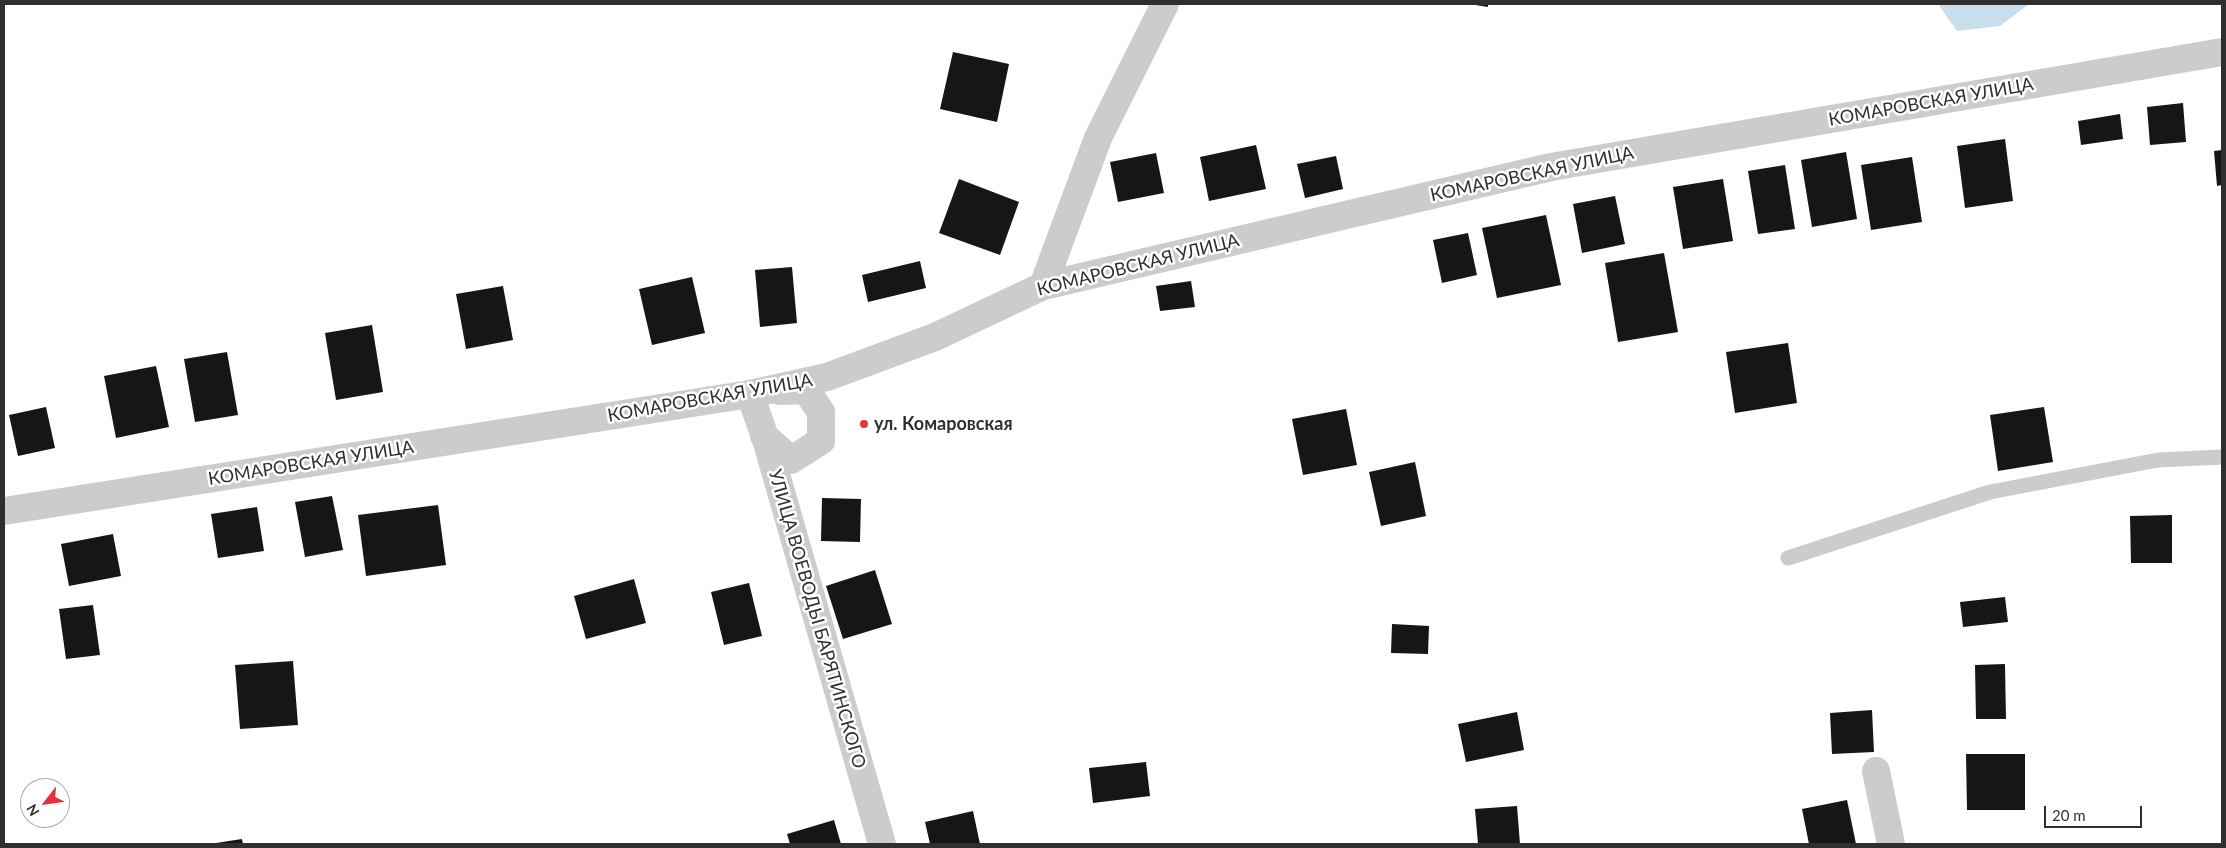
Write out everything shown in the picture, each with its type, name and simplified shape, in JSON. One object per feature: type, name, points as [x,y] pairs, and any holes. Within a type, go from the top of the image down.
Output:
[{"type":"street","points":[[1043,286],[1098,138],[1165,4]]},
{"type":"street","name":"КОМАРОВСКАЯ УЛИЦА","points":[[4,511],[757,393],[827,377],[935,337],[1043,286],[1550,167],[2222,52]]},
{"type":"street","points":[[757,393],[806,390],[821,412],[822,441],[792,460],[764,436]]},
{"type":"street","name":"УЛИЦА ВОЕВОДЫ БАРЯТИНСКОГО","points":[[757,393],[764,436],[882,844]]},
{"type":"street","points":[[1876,771],[1891,844]]},
{"type":"lane","points":[[1788,558],[1990,492],[2158,460],[2222,457]]},
{"type":"water","points":[[1938,4],[2029,4],[2000,26],[1957,31]]},
{"type":"building","points":[[1469,4],[1488,4],[1488,7]]},
{"type":"building","points":[[953,52],[1009,64],[997,122],[940,109]]},
{"type":"building","points":[[2183,103],[2186,142],[2150,145],[2147,107]]},
{"type":"building","points":[[2120,114],[2123,139],[2081,145],[2078,121]]},
{"type":"building","points":[[2005,139],[2013,201],[1965,208],[1957,146]]},
{"type":"building","points":[[1256,145],[1266,189],[1209,201],[1200,157]]},
{"type":"building","points":[[2222,150],[2222,185],[2217,186],[2214,151]]},
{"type":"building","points":[[1846,152],[1857,219],[1812,227],[1801,160]]},
{"type":"building","points":[[1156,153],[1164,193],[1118,202],[1110,162]]},
{"type":"building","points":[[1336,156],[1343,189],[1305,198],[1297,164]]},
{"type":"building","points":[[1912,157],[1922,222],[1871,230],[1861,165]]},
{"type":"building","points":[[1785,165],[1795,229],[1758,234],[1748,171]]},
{"type":"building","points":[[959,179],[1019,202],[1000,255],[939,233]]},
{"type":"building","points":[[1723,179],[1733,241],[1683,249],[1673,187]]},
{"type":"building","points":[[1615,196],[1625,244],[1582,253],[1573,204]]},
{"type":"building","points":[[1546,215],[1561,285],[1497,298],[1482,228]]},
{"type":"building","points":[[1468,233],[1477,275],[1442,283],[1433,240]]},
{"type":"building","points":[[1664,253],[1678,332],[1618,342],[1605,263]]},
{"type":"building","points":[[920,261],[926,288],[868,302],[862,275]]},
{"type":"building","points":[[792,267],[797,323],[760,327],[755,270]]},
{"type":"building","points":[[692,277],[705,333],[652,345],[639,289]]},
{"type":"building","points":[[1191,281],[1195,307],[1160,311],[1156,286]]},
{"type":"building","points":[[503,286],[513,340],[466,349],[456,294]]},
{"type":"building","points":[[372,325],[383,392],[336,400],[325,333]]},
{"type":"building","points":[[1788,343],[1797,403],[1735,413],[1726,352]]},
{"type":"building","points":[[227,352],[238,415],[195,422],[184,359]]},
{"type":"building","points":[[156,366],[169,427],[116,438],[104,376]]},
{"type":"building","points":[[46,407],[55,448],[18,456],[9,415]]},
{"type":"building","points":[[2044,407],[2053,462],[1998,471],[1990,415]]},
{"type":"building","points":[[1346,409],[1357,465],[1303,475],[1292,419]]},
{"type":"building","points":[[1415,462],[1426,516],[1381,526],[1369,472]]},
{"type":"building","points":[[332,496],[343,550],[305,557],[295,502]]},
{"type":"building","points":[[822,498],[861,499],[860,542],[821,541]]},
{"type":"building","points":[[438,505],[446,565],[366,576],[358,515]]},
{"type":"building","points":[[257,507],[264,551],[218,558],[211,514]]},
{"type":"building","points":[[2172,515],[2172,563],[2131,563],[2130,516]]},
{"type":"building","points":[[113,534],[121,576],[69,586],[61,544]]},
{"type":"building","points":[[875,570],[892,624],[843,639],[826,586]]},
{"type":"building","points":[[634,579],[646,623],[586,639],[574,596]]},
{"type":"building","points":[[749,583],[762,636],[724,645],[711,592]]},
{"type":"building","points":[[2005,597],[2008,622],[1963,627],[1960,602]]},
{"type":"building","points":[[93,605],[100,655],[66,659],[59,609]]},
{"type":"building","points":[[1392,624],[1429,626],[1428,654],[1391,653]]},
{"type":"building","points":[[293,661],[298,725],[240,729],[235,665]]},
{"type":"building","points":[[2005,664],[2006,719],[1976,719],[1975,665]]},
{"type":"building","points":[[1872,710],[1874,752],[1832,754],[1830,713]]},
{"type":"building","points":[[1517,712],[1524,750],[1466,762],[1458,724]]},
{"type":"building","points":[[1966,754],[2025,754],[2025,810],[1967,810]]},
{"type":"building","points":[[1146,762],[1150,796],[1093,803],[1089,768]]},
{"type":"building","points":[[1847,800],[1856,844],[1809,844],[1802,809]]},
{"type":"building","points":[[1517,806],[1520,844],[1478,844],[1475,809]]},
{"type":"building","points":[[973,811],[980,844],[930,844],[925,822]]},
{"type":"building","points":[[834,820],[841,844],[790,844],[787,834]]},
{"type":"building","points":[[242,839],[243,844],[216,844],[216,843]]},
{"type":"place","name":"ул. Комаровская","points":[[864,424]]}]
